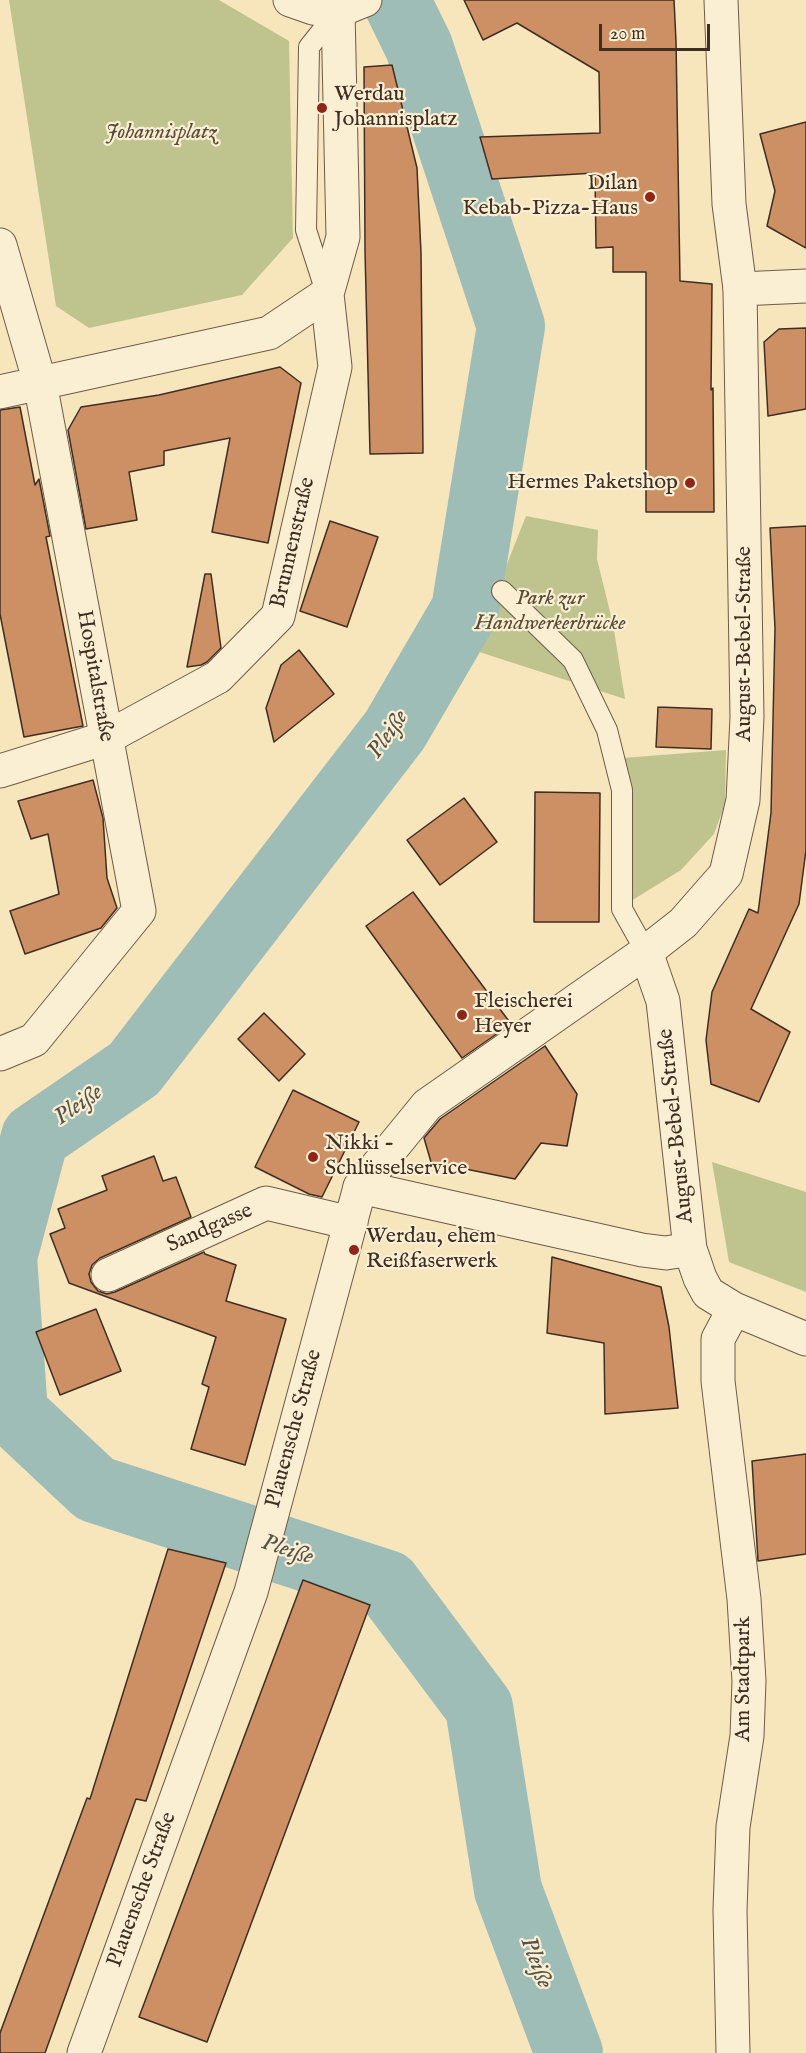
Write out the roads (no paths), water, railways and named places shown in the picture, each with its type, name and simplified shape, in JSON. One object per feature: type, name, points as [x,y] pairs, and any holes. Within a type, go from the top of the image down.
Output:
[{"type":"street","points":[[0,392],[269,333],[327,294],[343,237],[354,5],[313,8],[290,0]]},
{"type":"street","name":"August-Bebel-Straße","points":[[721,0],[729,204],[740,289],[747,717],[743,800],[726,874],[683,922],[646,952],[663,1001],[690,1249],[700,1278],[708,1293],[734,1309],[806,1339]]},
{"type":"street","name":"Hospitalstraße","points":[[0,244],[40,383],[139,911],[34,1040],[0,1054]]},
{"type":"street","points":[[740,289],[806,286]]},
{"type":"street","name":"Brunnenstraße","points":[[0,771],[106,738],[218,676],[278,616],[334,367],[327,294]]},
{"type":"street","name":"Plauensche Straße","points":[[84,2053],[251,1592],[360,1187],[427,1105],[646,952]]},
{"type":"street","points":[[360,1187],[642,1250],[666,1253],[690,1249]]},
{"type":"street","name":"Sandgasse","points":[[108,1275],[266,1203],[351,1223]]},
{"type":"street","name":"Am Stadtpark","points":[[733,2053],[730,1910],[733,1827],[747,1736],[749,1681],[744,1599],[718,1381],[718,1339],[734,1309]]},
{"type":"lane","points":[[502,591],[573,660],[607,730],[622,790],[622,909],[646,952]]},
{"type":"waterway","name":"Pleiße","points":[[396,0],[419,47],[511,326],[465,610],[395,730],[134,1069],[35,1137],[3,1257],[14,1413],[95,1489],[387,1584],[479,1707],[508,1890],[569,2053]]},
{"type":"place","name":"Werdau Johannisplatz","points":[[322,108]]},
{"type":"place","name":"Dilan Kebab-Pizza-Haus","points":[[650,197]]},
{"type":"place","name":"Hermes Paketshop","points":[[690,483]]},
{"type":"place","name":"Fleischerei Heyer","points":[[462,1015]]},
{"type":"place","name":"Nikki - Schlüsselservice","points":[[313,1157]]},
{"type":"place","name":"Werdau, ehem Reißfaserwerk","points":[[354,1250]]},
{"type":"park label","name":"Johannisplatz","points":[[161,133]]},
{"type":"park label","name":"Park zur Handwerkerbrücke","points":[[550,612]]}]
